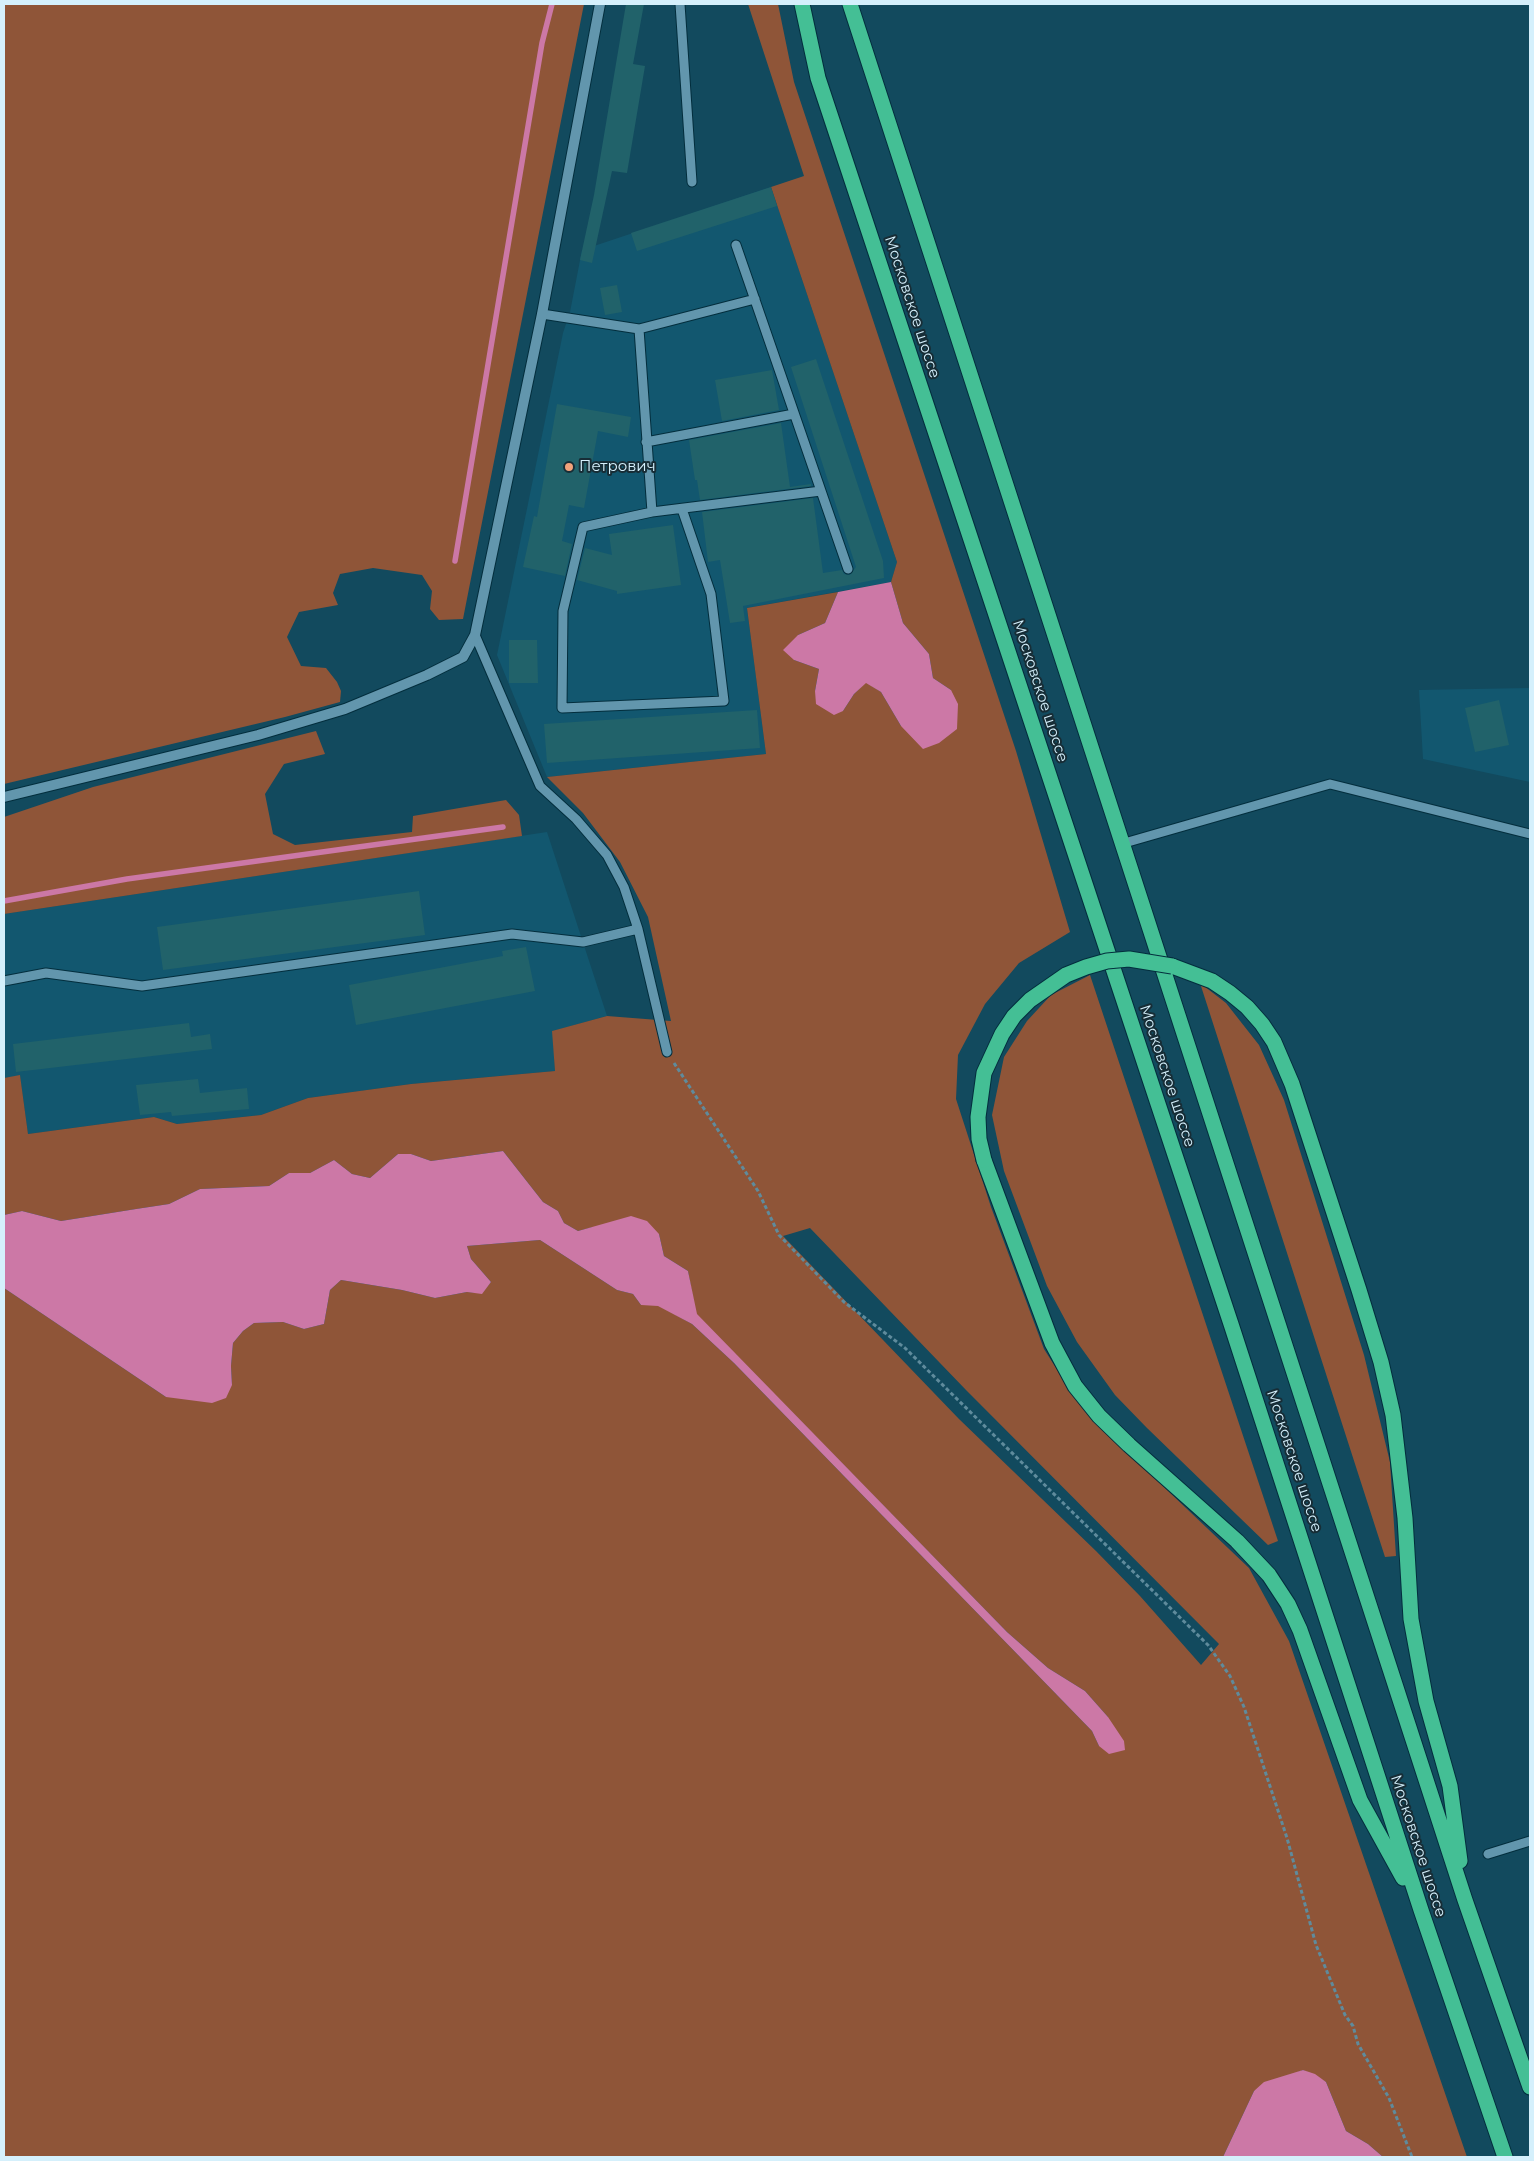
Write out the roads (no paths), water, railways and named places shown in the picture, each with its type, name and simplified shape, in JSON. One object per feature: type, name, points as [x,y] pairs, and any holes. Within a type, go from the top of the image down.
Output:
[{"type":"highway","name":"Московское шоссе","points":[[802,4],[818,78],[1231,1324],[1421,1910],[1505,2157]]},
{"type":"highway","name":"Московское шоссе","points":[[850,4],[1465,1900],[1530,2087]]},
{"type":"highway","points":[[1421,1910],[1360,1800],[1303,1639],[1288,1604],[1269,1575],[1237,1541],[1129,1445],[1099,1416],[1076,1386],[1052,1343],[984,1160],[979,1139],[979,1095],[984,1073],[1002,1034],[1019,1010],[1047,986],[1079,969],[1107,961],[1129,959],[1172,966],[1212,981],[1247,1007],[1262,1024],[1274,1042],[1292,1084],[1359,1290],[1381,1362],[1394,1415],[1405,1518],[1410,1619],[1426,1701],[1450,1786],[1465,1900]]},
{"type":"street","points":[[4,797],[258,736],[345,709],[427,676],[463,657],[475,635],[542,314],[600,4]]},
{"type":"lane","points":[[680,4],[692,182]]},
{"type":"lane","points":[[736,245],[848,568]]},
{"type":"lane","points":[[542,314],[639,329],[755,299]]},
{"type":"lane","points":[[639,329],[652,512]]},
{"type":"lane","points":[[646,442],[794,414]]},
{"type":"lane","points":[[682,508],[711,594],[724,701],[562,708],[563,611],[583,527],[652,512],[682,508],[821,491]]},
{"type":"lane","points":[[475,635],[540,786],[576,818],[607,855],[624,888],[638,929],[667,1052]]},
{"type":"lane","points":[[1122,844],[1330,784],[1530,834]]},
{"type":"lane","points":[[4,981],[46,973],[142,986],[512,934],[583,942],[638,929]]},
{"type":"lane","points":[[1488,1854],[1530,1841]]},
{"type":"waterway","points":[[455,561],[542,43],[552,4]]},
{"type":"waterway","points":[[4,901],[127,879],[503,827]]},
{"type":"place","name":"Петрович","points":[[569,467]]}]
